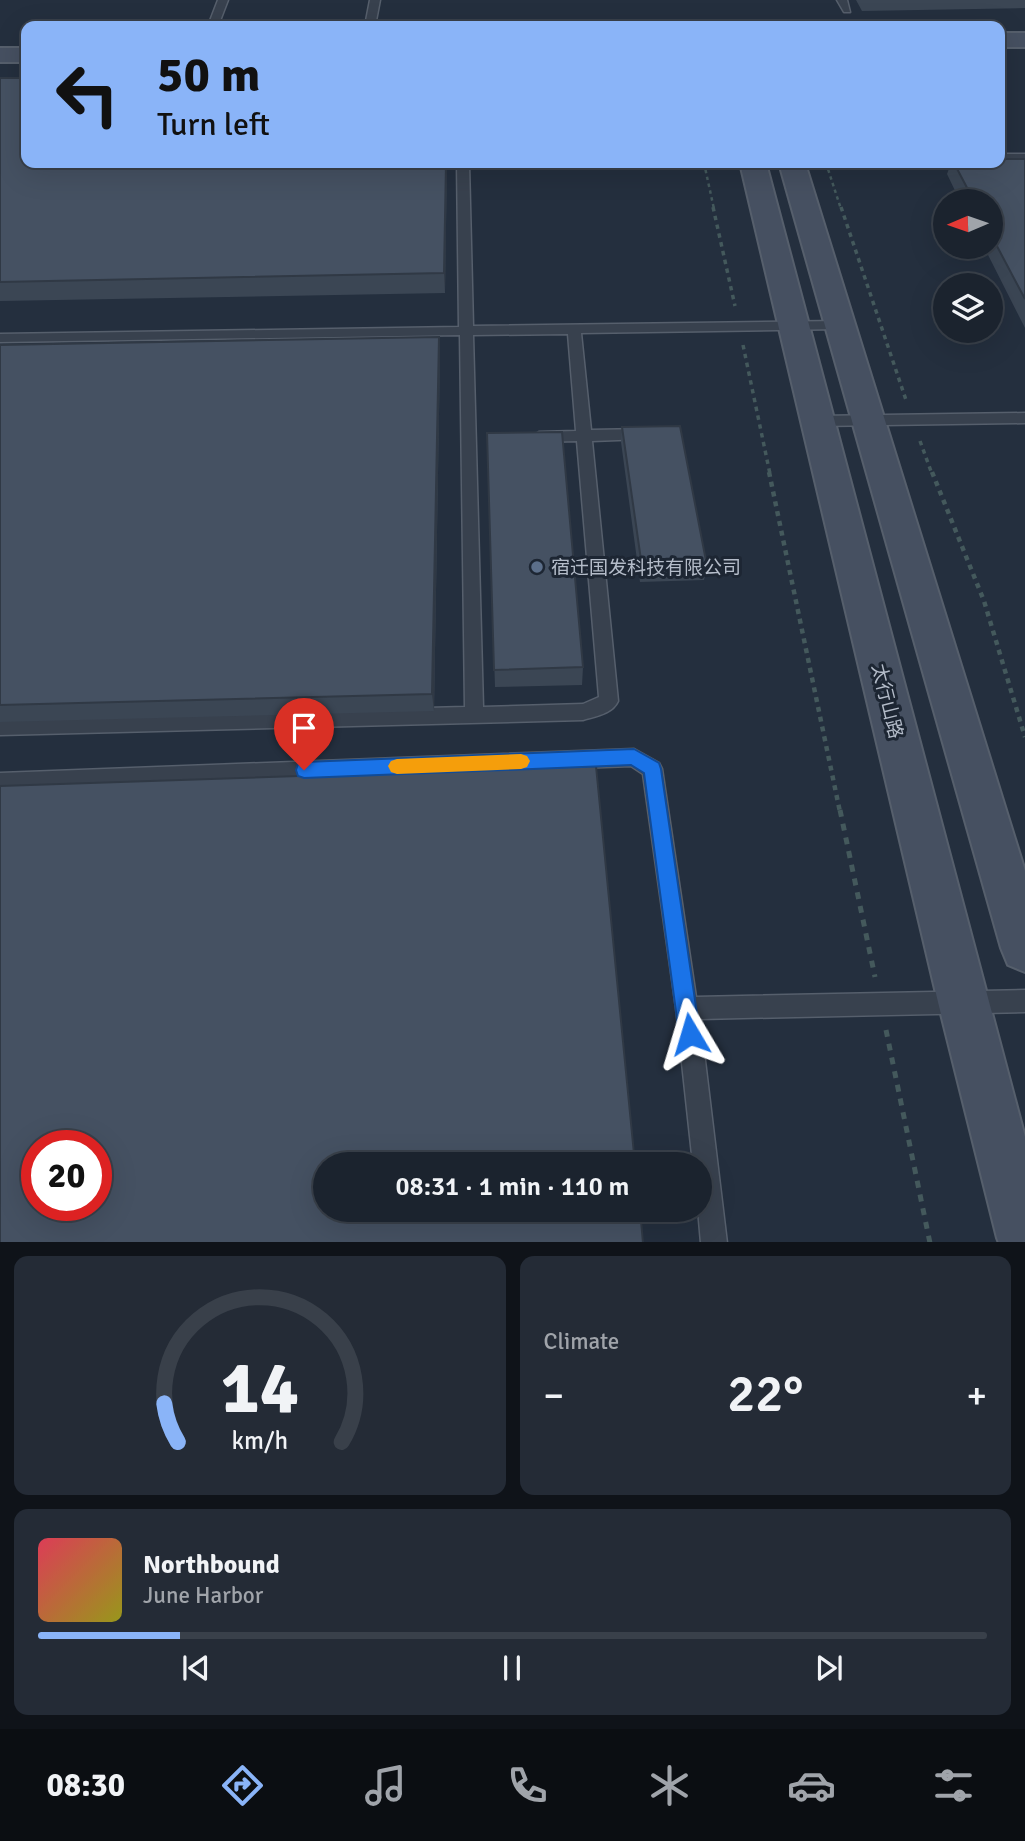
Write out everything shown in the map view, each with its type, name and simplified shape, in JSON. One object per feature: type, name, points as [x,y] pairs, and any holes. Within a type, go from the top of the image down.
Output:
[{"type":"street","points":[[1005,40],[1025,40]]},
{"type":"street","points":[[0,55],[21,55]]},
{"type":"street","name":"太行山路","points":[[754,168],[962,1002],[1025,1238]]},
{"type":"street","points":[[793,168],[1025,948]]},
{"type":"lane","points":[[215,21],[223,0]]},
{"type":"lane","points":[[371,21],[375,0]]},
{"type":"lane","points":[[1005,157],[1025,157]]},
{"type":"lane","points":[[463,168],[467,331],[475,439],[474,715]]},
{"type":"lane","points":[[0,338],[840,325]]},
{"type":"lane","points":[[0,727],[583,712],[598,708],[609,701],[574,329]]},
{"type":"lane","points":[[818,421],[1025,418]]},
{"type":"lane","points":[[520,437],[666,434]]},
{"type":"lane","points":[[0,782],[634,757],[652,769],[687,1008],[714,1242]]},
{"type":"lane","points":[[687,1008],[1025,1001]]},
{"type":"path","points":[[705,168],[930,1242]]},
{"type":"path","points":[[828,168],[935,485],[967,556],[1012,683],[1025,737]]},
{"type":"building","points":[[0,78],[21,78],[21,168],[446,168],[444,273],[0,282]]},
{"type":"building","points":[[1005,159],[1025,159],[1025,299],[1003,258],[1003,189],[968,189],[957,168],[1005,168]]},
{"type":"building","points":[[439,337],[432,694],[0,705],[0,345]]},
{"type":"building","points":[[680,426],[707,566],[642,567],[622,427]]},
{"type":"building","points":[[562,432],[583,667],[494,670],[487,433]]},
{"type":"building","points":[[596,766],[634,1152],[313,1152],[313,1222],[641,1222],[643,1242],[0,1242],[0,786]]},
{"type":"slow traffic","points":[[397,766],[521,761]]},
{"type":"place","name":"宿迁国发科技有限公司","points":[[537,567]]},
{"type":"route","points":[[304,770],[634,757],[652,769],[690,1034]]}]
